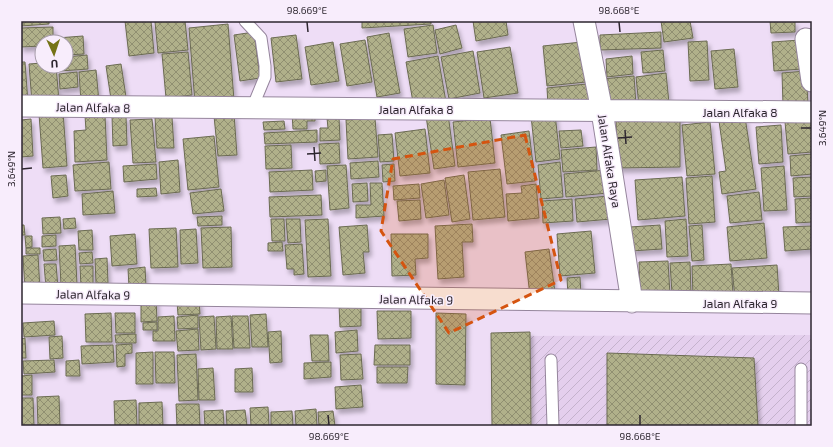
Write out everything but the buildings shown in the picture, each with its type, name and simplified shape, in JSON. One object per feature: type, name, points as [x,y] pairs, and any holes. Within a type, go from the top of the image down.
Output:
[{"type":"street","name":"Jalan Alfaka Raya","points":[[584,21],[602,111],[632,302]]},
{"type":"street","points":[[806,39],[812,81]]},
{"type":"street","name":"Jalan Alfaka 8","points":[[21,106],[812,112]]},
{"type":"street","name":"Jalan Alfaka 9","points":[[21,293],[632,302],[812,303]]},
{"type":"lane","points":[[245,21],[261,38],[266,66],[264,77],[255,100],[255,108]]},
{"type":"lane","points":[[551,360],[554,426]]},
{"type":"lane","points":[[801,368],[801,426]]},
{"type":"highlighted area","points":[[525,135],[561,280],[449,333],[381,231],[393,159]]},
{"type":"shaded area","points":[[812,335],[812,426],[495,426],[495,336]]}]
